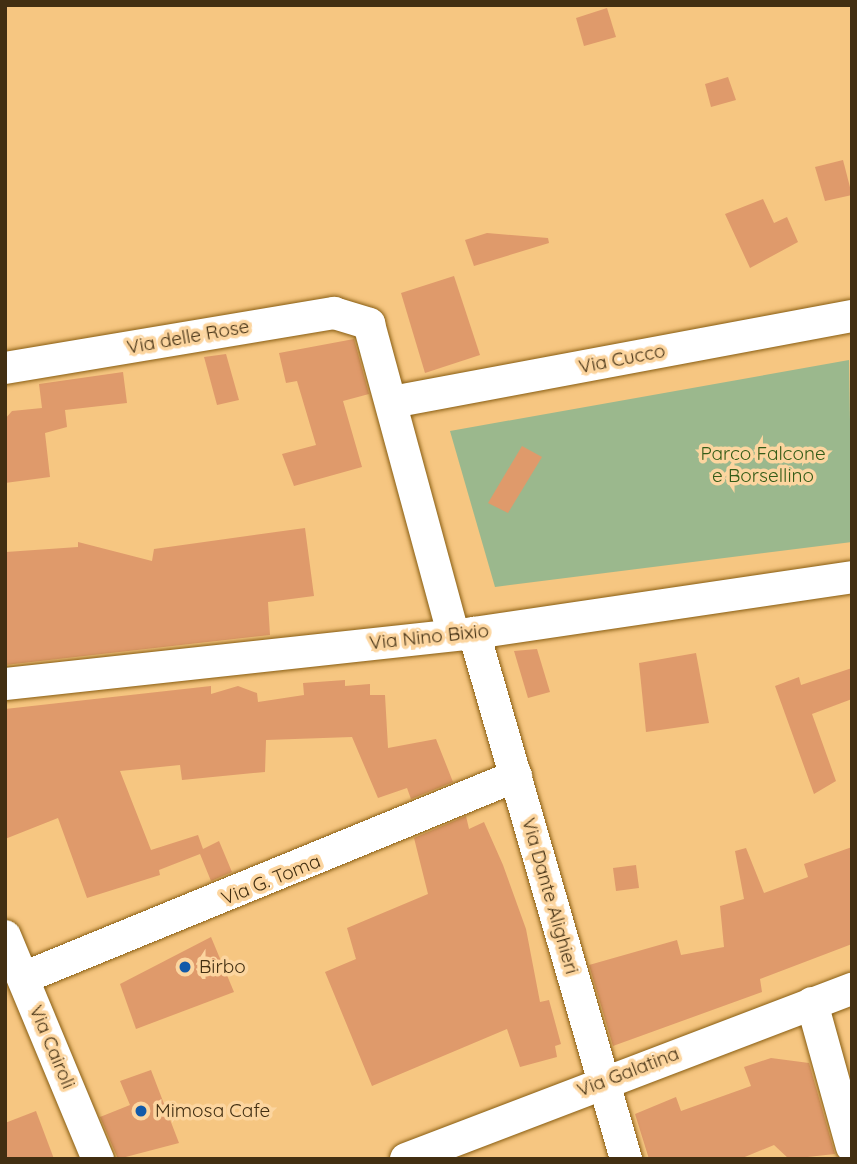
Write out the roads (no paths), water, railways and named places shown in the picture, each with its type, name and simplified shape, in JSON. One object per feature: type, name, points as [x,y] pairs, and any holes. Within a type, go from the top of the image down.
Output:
[{"type":"street","name":"Via delle Rose","points":[[5,368],[334,313],[369,324]]},
{"type":"street","name":"Via Cucco","points":[[392,402],[852,316]]},
{"type":"street","name":"Via Dante Alighieri","points":[[369,324],[464,634],[516,776],[626,1159]]},
{"type":"street","name":"Via Nino Bixio","points":[[5,684],[464,634],[852,577]]},
{"type":"street","name":"Via G. Toma","points":[[23,978],[516,776]]},
{"type":"street","name":"Via Cairoli","points":[[5,936],[98,1159]]},
{"type":"street","name":"Via Galatina","points":[[406,1159],[603,1080],[852,989]]},
{"type":"street","points":[[812,1003],[852,1147]]},
{"type":"place","name":"Birbo","points":[[185,967]]},
{"type":"place","name":"Mimosa Cafe","points":[[141,1111]]},
{"type":"park label","name":"Parco Falcone e Borsellino","points":[[763,465]]}]
